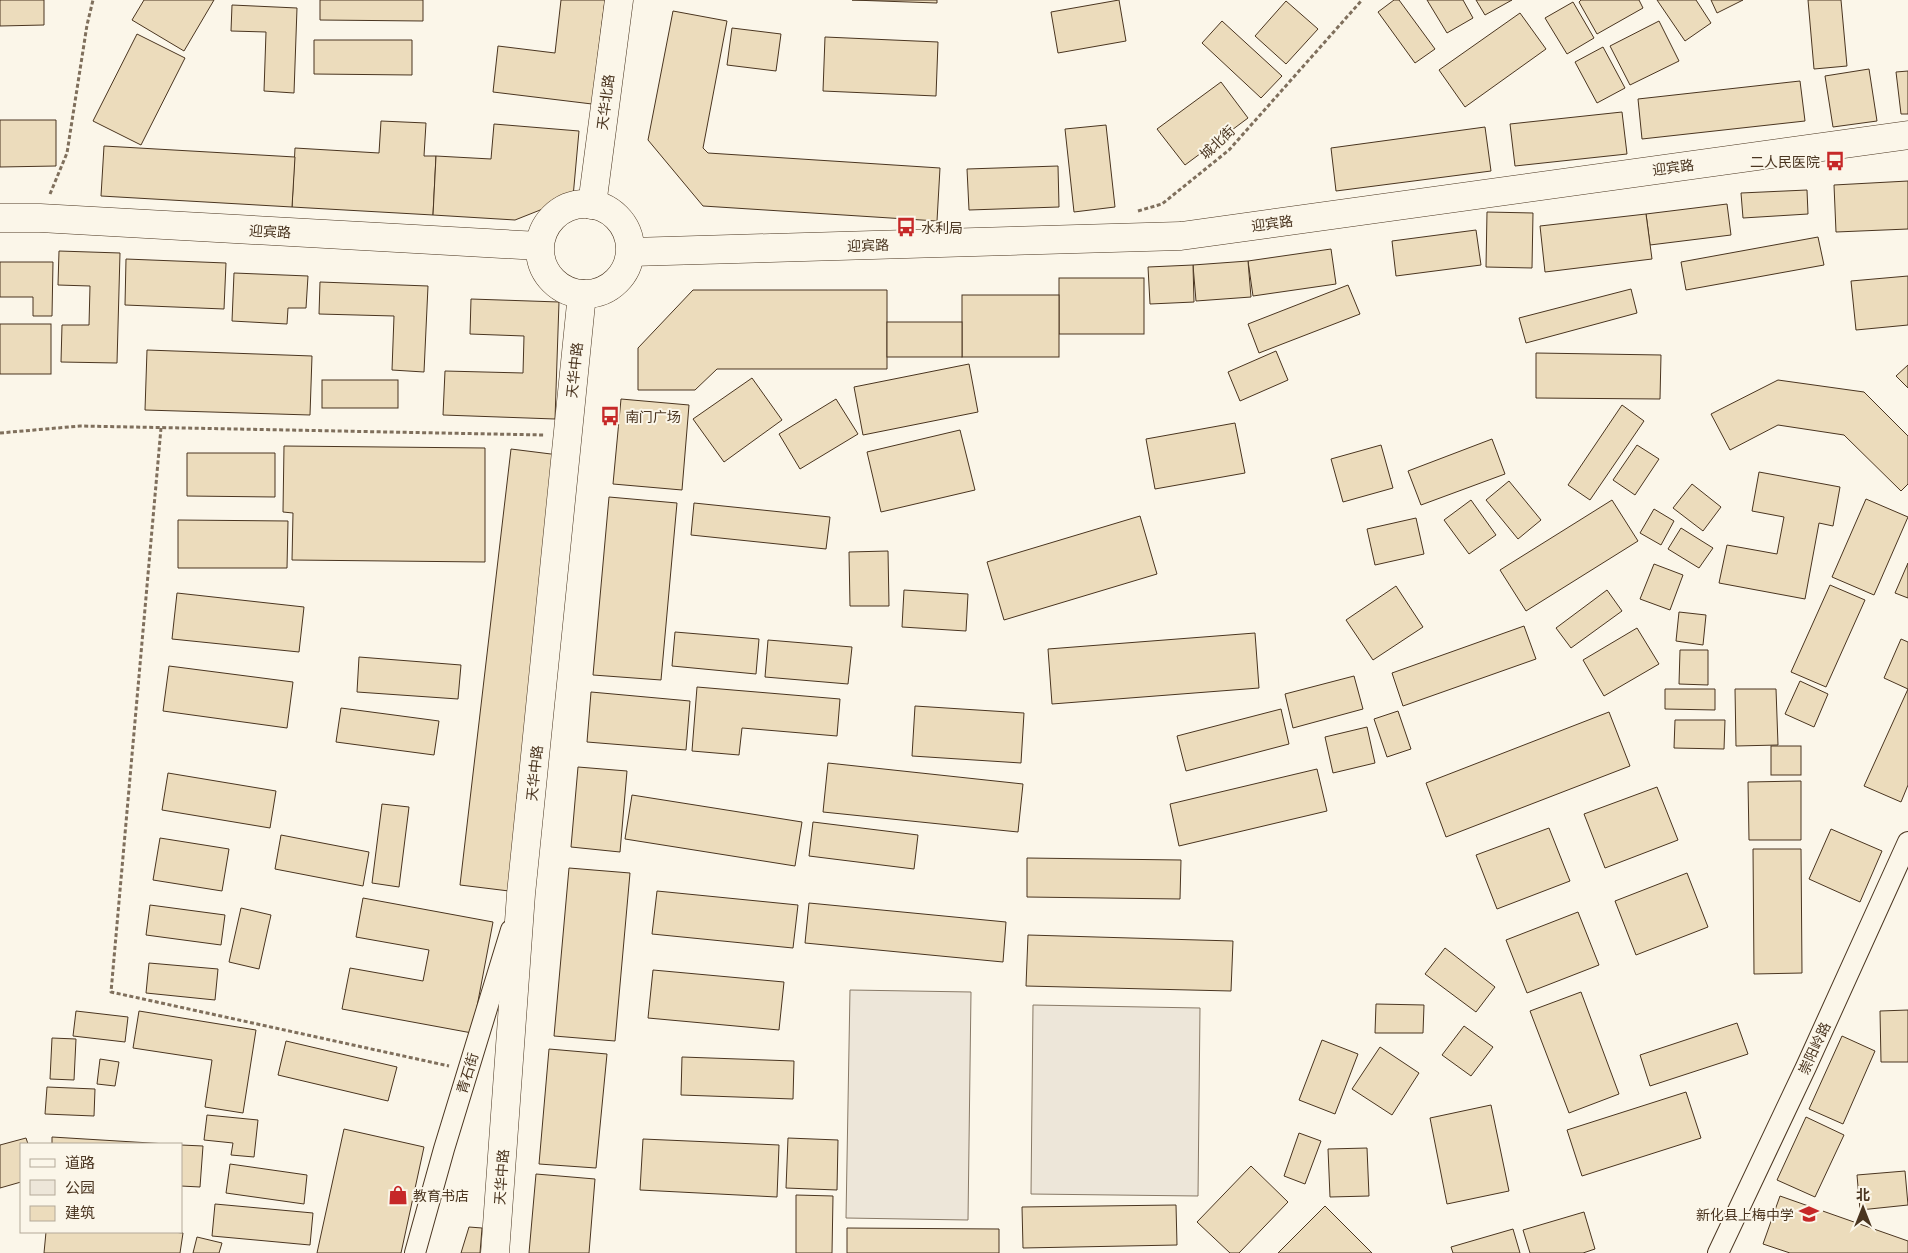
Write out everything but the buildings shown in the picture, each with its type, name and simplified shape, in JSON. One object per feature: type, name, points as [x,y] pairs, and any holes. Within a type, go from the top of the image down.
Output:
[{"type":"street","name":"天华北路","points":[[592,205],[619,0]]},
{"type":"street","name":"迎宾路","points":[[630,252],[1181,236],[1908,135]]},
{"type":"street","points":[[583,204],[592,205],[612,213],[623,223],[629,237],[630,252],[627,267],[619,280],[607,289],[592,294],[563,290],[551,280],[543,268],[539,254],[540,239],[546,225],[556,214],[569,207],[583,204]]},
{"type":"street","name":"迎宾路","points":[[0,218],[40,218],[540,246]]},
{"type":"street","name":"天华中路","points":[[495,1253],[521,894],[582,294]]},
{"type":"street","name":"崇阳岭路","points":[[1718,1253],[1806,1067],[1908,842]]},
{"type":"street","name":"青石街","points":[[415,1253],[521,894]]},
{"type":"path","points":[[40,218],[67,153],[87,25],[93,0]]},
{"type":"path","name":"城北街","points":[[1135,212],[1162,204],[1228,150],[1362,0]]},
{"type":"path","points":[[0,433],[80,426],[523,434],[568,437]]},
{"type":"path","points":[[161,428],[111,992],[468,1070]]},
{"type":"green space","points":[[850,990],[971,992],[968,1220],[846,1218]]},
{"type":"green space","points":[[1033,1005],[1200,1008],[1198,1196],[1031,1194]]},
{"type":"place","name":"二人民医院","points":[[1835,161]]},
{"type":"place","name":"水利局","points":[[906,227]]},
{"type":"place","name":"南门广场","points":[[610,416]]},
{"type":"place","name":"教育书店","points":[[398,1195]]},
{"type":"place","name":"新化县上梅中学","points":[[1809,1214]]}]
